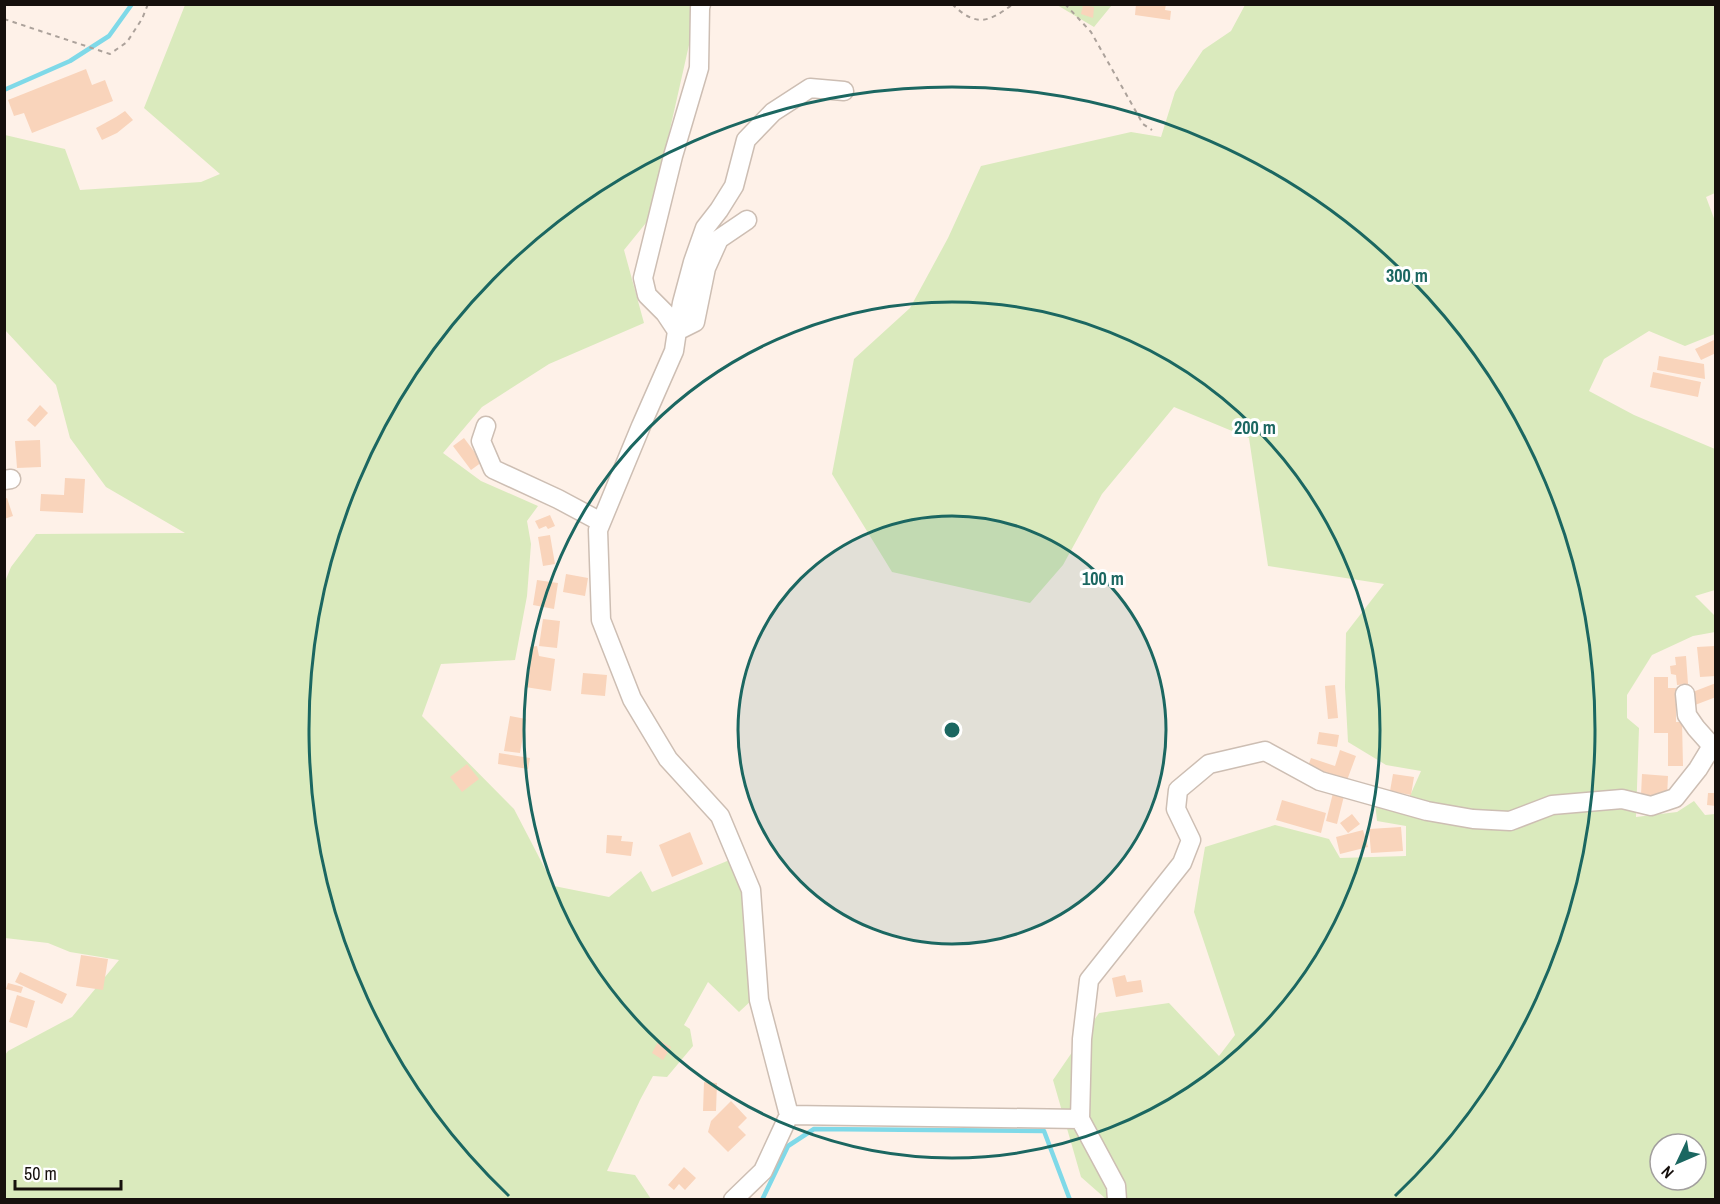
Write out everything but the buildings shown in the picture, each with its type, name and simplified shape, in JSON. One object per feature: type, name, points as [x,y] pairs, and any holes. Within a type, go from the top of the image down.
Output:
[{"type":"street","points":[[677,331],[647,295],[643,278],[673,156],[699,68],[701,4]]},
{"type":"street","points":[[733,1200],[763,1171],[789,1115],[759,1000],[751,890],[720,816],[668,759],[632,699],[601,620],[598,530],[674,351],[682,303],[693,262],[705,228],[734,186],[746,140],[773,112],[810,88],[844,91]]},
{"type":"street","points":[[677,331],[695,322],[706,268],[719,239],[747,220]]},
{"type":"street","points":[[486,426],[481,441],[493,469],[601,522]]},
{"type":"street","points":[[1117,1200],[1116,1186],[1080,1119],[1082,1039],[1089,980],[1182,863],[1191,840],[1176,809],[1178,790],[1209,764],[1265,751],[1320,781],[1427,811],[1473,819],[1510,821],[1552,805],[1622,799],[1651,806],[1675,798],[1714,746],[1687,715],[1685,694]]},
{"type":"street","points":[[789,1115],[1080,1119]]},
{"type":"path","points":[[4,19],[110,54],[127,42],[142,20],[148,4]]},
{"type":"path","points":[[952,4],[964,16],[979,21],[998,15],[1013,4]]},
{"type":"path","points":[[1065,4],[1091,32],[1143,124],[1152,130]]},
{"type":"green space","points":[[185,5],[698,5],[650,218],[624,250],[644,323],[549,364],[482,407],[443,453],[481,481],[538,506],[527,521],[531,544],[527,596],[515,660],[441,664],[422,716],[514,809],[554,886],[609,897],[641,871],[652,892],[732,859],[745,890],[753,999],[739,1012],[708,982],[684,1025],[690,1029],[693,1046],[667,1077],[653,1076],[640,1100],[607,1171],[635,1175],[651,1199],[5,1199],[5,1055],[8,1051],[72,1017],[119,960],[70,952],[48,943],[5,938],[4,584],[11,567],[36,534],[185,533],[106,487],[70,438],[56,385],[5,330],[5,135],[65,149],[80,190],[201,182],[220,174],[144,108]]},
{"type":"green space","points":[[1057,5],[1112,5],[1094,27]]},
{"type":"green space","points":[[1245,5],[1715,5],[1715,193],[1706,197],[1715,221],[1715,334],[1685,346],[1649,331],[1604,359],[1589,391],[1634,415],[1715,449],[1715,590],[1695,596],[1715,616],[1715,632],[1693,636],[1652,655],[1627,695],[1627,718],[1639,728],[1636,817],[1677,812],[1694,801],[1705,815],[1715,814],[1715,1199],[1106,1199],[1081,1177],[1053,1080],[1099,1013],[1169,1003],[1219,1056],[1235,1035],[1194,912],[1205,847],[1275,825],[1329,839],[1340,858],[1406,856],[1406,826],[1377,821],[1375,802],[1409,798],[1421,771],[1386,765],[1348,742],[1345,687],[1346,633],[1384,584],[1268,566],[1249,438],[1174,407],[1102,494],[1063,565],[1030,603],[892,572],[832,474],[854,359],[910,308],[948,238],[981,166],[1131,132],[1161,137],[1175,92],[1203,50],[1231,31]]},
{"type":"waterway","points":[[4,90],[70,61],[109,36],[132,4]]},
{"type":"waterway","points":[[762,1200],[788,1146],[814,1129],[1044,1131],[1070,1200]]}]
